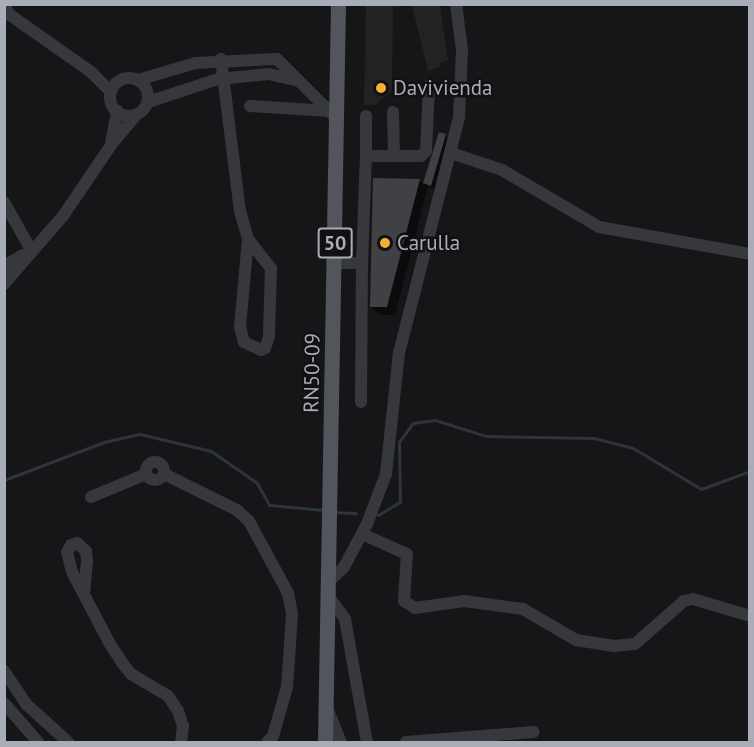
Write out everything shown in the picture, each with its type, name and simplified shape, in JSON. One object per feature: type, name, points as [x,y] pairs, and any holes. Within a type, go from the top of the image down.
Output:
[{"type":"main road","name":"RN50-09","points":[[325,742],[331,480],[334,116],[338,4]]},
{"type":"street","points":[[367,742],[345,619],[327,588],[344,567],[362,534],[386,474],[399,353],[459,117],[462,50],[456,4]]},
{"type":"street","points":[[8,12],[91,72],[111,93],[117,111],[111,145]]},
{"type":"street","points":[[91,72],[138,80],[221,59],[277,59],[334,116]]},
{"type":"street","points":[[221,59],[234,171],[248,239],[240,327],[244,342],[261,350],[265,348],[268,337],[271,268],[248,239]]},
{"type":"street","points":[[4,284],[63,216],[111,145],[148,102],[225,79],[269,74],[296,80]]},
{"type":"street","points":[[111,93],[123,79]]},
{"type":"street","points":[[138,80],[147,89],[148,102]]},
{"type":"street","points":[[366,156],[422,156],[426,151],[429,85]]},
{"type":"street","points":[[250,106],[334,116]]},
{"type":"street","points":[[117,111],[137,114]]},
{"type":"street","points":[[393,112],[394,155]]},
{"type":"street","points":[[361,402],[366,116]]},
{"type":"street","points":[[451,153],[531,184],[599,227],[750,254]]},
{"type":"street","points":[[4,202],[32,250]]},
{"type":"street","points":[[4,266],[32,250]]},
{"type":"street","points":[[334,263],[362,263]]},
{"type":"street","points":[[91,497],[146,474],[156,480],[164,474],[237,510],[249,521],[288,593],[292,614],[287,687],[273,736],[267,742]]},
{"type":"street","points":[[362,534],[407,554],[404,601],[415,608],[464,601],[523,609],[576,640],[626,647],[642,639],[684,601],[693,599],[750,616]]},
{"type":"street","points":[[84,595],[127,669],[168,696],[178,711],[183,726],[181,742]]},
{"type":"street","points":[[4,671],[26,704],[68,742]]},
{"type":"street","points":[[4,703],[38,742]]},
{"type":"street","points":[[326,705],[341,742]]},
{"type":"street","points":[[406,742],[534,732]]},
{"type":"shaded area","points":[[366,5],[393,5],[392,91],[375,105],[364,105]]},
{"type":"shaded area","points":[[412,5],[440,6],[448,60],[440,63],[441,67],[428,71]]},
{"type":"building","points":[[439,132],[446,134],[431,186],[423,183]]},
{"type":"building","name":"Carulla","points":[[373,178],[420,179],[387,307],[370,307]]},
{"type":"waterway","points":[[378,515],[400,502],[399,442],[413,423],[435,420],[486,436],[594,438],[633,448],[701,489],[750,471]]},
{"type":"waterway","points":[[4,480],[104,442],[140,434],[211,451],[257,483],[269,505],[324,510]]},
{"type":"waterway","points":[[334,512],[356,513]]},
{"type":"place","name":"Davivienda","points":[[381,88]]},
{"type":"place","name":"Carulla","points":[[385,243]]}]
